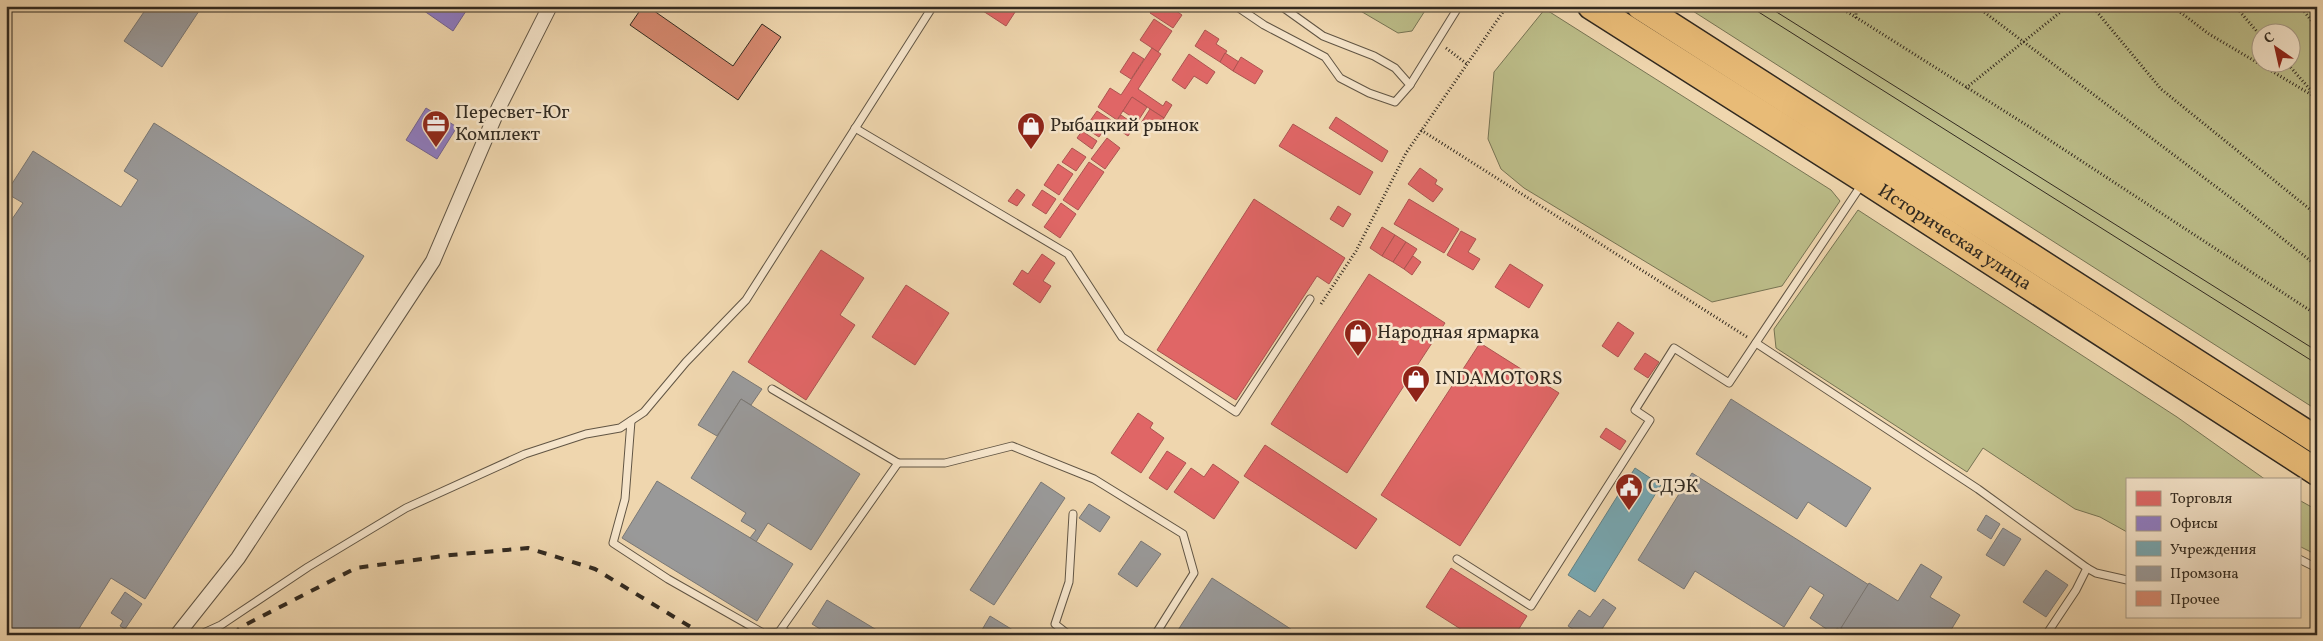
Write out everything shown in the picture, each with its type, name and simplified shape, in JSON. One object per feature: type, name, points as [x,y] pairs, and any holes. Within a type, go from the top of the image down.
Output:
[{"type":"highway","name":"Историческая улица","points":[[1591,6],[1865,180],[2317,472]]},
{"type":"highway","name":"Историческая улица","points":[[1640,6],[2317,440]]},
{"type":"street","points":[[177,635],[238,558],[433,261],[499,107],[550,6]]},
{"type":"lane","points":[[199,635],[221,625],[308,568],[406,508],[525,454],[586,434],[620,428],[644,412],[686,362],[746,300],[933,6]]},
{"type":"lane","points":[[1236,6],[1264,25],[1326,57],[1340,78],[1369,93],[1395,102],[1410,85],[1459,6]]},
{"type":"lane","points":[[1281,6],[1323,36],[1374,56],[1395,68],[1410,85]]},
{"type":"lane","points":[[855,128],[1068,254],[1122,337],[1236,412],[1310,299]]},
{"type":"lane","points":[[1457,560],[1532,606],[1650,420],[1635,410],[1674,348],[1729,383],[1865,180]]},
{"type":"lane","points":[[1756,343],[1978,489],[2086,568],[2096,573],[2126,580]]},
{"type":"lane","points":[[772,389],[898,463],[945,464],[1012,446],[1094,479],[1183,534],[1194,573],[1155,635]]},
{"type":"lane","points":[[631,421],[625,499],[613,543],[668,579],[763,633],[786,632],[790,635]]},
{"type":"lane","points":[[779,632],[898,463]]},
{"type":"lane","points":[[1069,635],[1055,624],[1070,582],[1073,514]]},
{"type":"lane","points":[[2300,560],[2317,568]]},
{"type":"lane","points":[[2046,635],[2076,590],[2086,568]]},
{"type":"path","points":[[1317,309],[1356,251],[1406,153],[1507,6]]},
{"type":"path","points":[[1838,6],[2315,314],[2317,308]]},
{"type":"path","points":[[1856,6],[1856,19]]},
{"type":"path","points":[[1976,6],[2317,266]]},
{"type":"path","points":[[1966,88],[2068,6]]},
{"type":"path","points":[[2092,6],[2161,89],[2317,215]]},
{"type":"path","points":[[2172,6],[2208,34],[2317,98]]},
{"type":"path","points":[[2235,6],[2250,23]]},
{"type":"path","points":[[2300,6],[2317,28]]},
{"type":"path","points":[[1438,41],[1467,64]]},
{"type":"path","points":[[2295,72],[2317,98]]},
{"type":"path","points":[[1421,130],[1756,343]]},
{"type":"green space","points":[[1352,6],[1428,6],[1412,31],[1398,33]]},
{"type":"green space","points":[[1685,6],[2311,6],[2317,13],[2317,410]]},
{"type":"green space","points":[[1545,9],[1831,190],[1840,201],[1782,286],[1712,302],[1524,188],[1501,169],[1488,139],[1494,72]]},
{"type":"green space","points":[[1858,210],[2177,417],[2263,478],[2126,478],[2126,531],[2100,517],[2075,509],[1983,448],[1967,472],[1776,348],[1774,329]]},
{"type":"green space","points":[[2300,501],[2317,510],[2317,555],[2300,546]]},
{"type":"building: Торговля","points":[[986,6],[1019,6],[1006,26],[983,11]]},
{"type":"building: Торговля","points":[[1154,6],[1169,6],[1182,15],[1173,28],[1150,13]]},
{"type":"building: Торговля","points":[[1154,19],[1172,31],[1158,52],[1140,40]]},
{"type":"building: Торговля","points":[[1205,30],[1219,39],[1216,44],[1227,51],[1220,62],[1195,46]]},
{"type":"building: Торговля","points":[[1152,48],[1161,54],[1138,89],[1163,106],[1166,101],[1172,105],[1164,118],[1132,97],[1117,120],[1098,107],[1110,88],[1121,95]]},
{"type":"building: Торговля","points":[[1133,52],[1144,59],[1131,79],[1120,72]]},
{"type":"building: Торговля","points":[[1225,53],[1239,62],[1233,71],[1220,62]]},
{"type":"building: Торговля","points":[[1189,54],[1215,72],[1207,84],[1194,76],[1185,89],[1172,80]]},
{"type":"building: Торговля","points":[[1241,57],[1263,71],[1255,84],[1233,71]]},
{"type":"building: Торговля","points":[[1132,97],[1147,107],[1138,121],[1123,111]]},
{"type":"building: Торговля","points":[[1150,109],[1164,118],[1154,132],[1141,123]]},
{"type":"building: Торговля","points":[[1097,111],[1111,120],[1099,137],[1085,128]]},
{"type":"building: Торговля","points":[[1121,115],[1135,125],[1128,136],[1113,126]]},
{"type":"building: Торговля","points":[[1336,117],[1388,151],[1382,162],[1329,128]]},
{"type":"building: Торговля","points":[[1293,124],[1373,172],[1360,195],[1279,146]]},
{"type":"building: Торговля","points":[[1082,131],[1097,141],[1092,149],[1077,138]]},
{"type":"building: Торговля","points":[[1107,138],[1120,148],[1105,169],[1091,159]]},
{"type":"building: Торговля","points":[[1072,148],[1086,157],[1076,171],[1062,162]]},
{"type":"building: Торговля","points":[[1089,162],[1104,172],[1078,210],[1063,200]]},
{"type":"building: Торговля","points":[[1058,164],[1073,174],[1059,195],[1044,185]]},
{"type":"building: Торговля","points":[[1420,168],[1437,180],[1435,184],[1443,189],[1433,202],[1408,184]]},
{"type":"building: Торговля","points":[[1017,189],[1025,195],[1017,206],[1008,201]]},
{"type":"building: Торговля","points":[[1042,190],[1056,199],[1046,214],[1032,205]]},
{"type":"building: Торговля","points":[[1254,199],[1345,258],[1329,284],[1317,276],[1236,400],[1157,350]]},
{"type":"building: Торговля","points":[[1409,199],[1459,229],[1444,253],[1394,224]]},
{"type":"building: Торговля","points":[[1061,203],[1076,214],[1060,238],[1044,227]]},
{"type":"building: Торговля","points":[[1338,206],[1351,214],[1343,227],[1330,219]]},
{"type":"building: Торговля","points":[[1382,227],[1395,235],[1382,256],[1370,248]]},
{"type":"building: Торговля","points":[[1461,231],[1476,239],[1468,252],[1480,259],[1473,270],[1447,255]]},
{"type":"building: Торговля","points":[[1395,235],[1406,242],[1393,262],[1382,256]]},
{"type":"building: Торговля","points":[[1406,242],[1417,249],[1404,269],[1393,262]]},
{"type":"building: Торговля","points":[[821,250],[864,278],[840,315],[855,325],[806,400],[748,362]]},
{"type":"building: Торговля","points":[[1042,254],[1055,263],[1043,281],[1051,286],[1040,303],[1013,284],[1022,270],[1028,274]]},
{"type":"building: Торговля","points":[[1413,256],[1421,262],[1412,275],[1404,269]]},
{"type":"building: Торговля","points":[[1510,264],[1543,285],[1529,308],[1495,287]]},
{"type":"building: Торговля","points":[[1369,274],[1445,323],[1347,473],[1271,424]]},
{"type":"building: Торговля","points":[[906,285],[949,313],[915,365],[872,337]]},
{"type":"building: Торговля","points":[[1618,322],[1634,333],[1618,357],[1602,346]]},
{"type":"building: Торговля","points":[[1480,343],[1559,393],[1460,546],[1381,495]]},
{"type":"building: Торговля","points":[[1645,353],[1659,362],[1648,378],[1634,369]]},
{"type":"building: Торговля","points":[[1138,413],[1153,423],[1150,428],[1164,438],[1141,473],[1111,453]]},
{"type":"building: Торговля","points":[[1606,428],[1626,441],[1620,450],[1600,437]]},
{"type":"building: Торговля","points":[[1265,445],[1377,519],[1356,549],[1244,476]]},
{"type":"building: Торговля","points":[[1167,451],[1186,463],[1167,490],[1149,478]]},
{"type":"building: Торговля","points":[[1213,464],[1239,482],[1214,519],[1174,492],[1191,468],[1204,477]]},
{"type":"building: Торговля","points":[[1451,568],[1527,616],[1515,635],[1470,635],[1426,607]]},
{"type":"building: Офисы","points":[[417,6],[466,6],[468,8],[453,31]]},
{"type":"building: Офисы","points":[[426,108],[457,127],[437,159],[406,140]]},
{"type":"building: Учреждения","points":[[1635,468],[1661,485],[1595,592],[1568,575]]},
{"type":"building: Промзона","points":[[148,6],[199,6],[201,8],[162,67],[124,41]]},
{"type":"building: Промзона","points":[[154,123],[364,256],[145,599],[111,578],[75,635],[6,635],[6,228],[23,203],[6,193],[33,151],[121,207],[138,180],[124,171]]},
{"type":"building: Промзона","points":[[733,371],[762,389],[751,405],[741,399],[717,436],[698,425]]},
{"type":"building: Промзона","points":[[741,399],[860,474],[811,550],[768,523],[756,542],[750,538],[756,530],[741,521],[746,513],[691,478]]},
{"type":"building: Промзона","points":[[1731,399],[1871,488],[1846,527],[1808,502],[1797,519],[1696,454]]},
{"type":"building: Промзона","points":[[1692,473],[1869,585],[1840,630],[1837,628],[1834,634],[1810,618],[1824,595],[1810,586],[1784,627],[1695,571],[1684,589],[1638,560]]},
{"type":"building: Промзона","points":[[657,481],[793,564],[757,621],[622,538]]},
{"type":"building: Промзона","points":[[1041,482],[1065,498],[994,605],[970,590]]},
{"type":"building: Промзона","points":[[1089,504],[1110,517],[1100,532],[1079,518]]},
{"type":"building: Промзона","points":[[1986,515],[2000,524],[1991,539],[1977,530]]},
{"type":"building: Промзона","points":[[2003,528],[2021,539],[2004,566],[1986,555]]},
{"type":"building: Промзона","points":[[1141,541],[1161,554],[1137,587],[1118,574]]},
{"type":"building: Промзона","points":[[1921,564],[1942,577],[1930,597],[1960,615],[1948,635],[1851,635],[1841,628],[1869,583],[1898,601]]},
{"type":"building: Промзона","points":[[2046,570],[2068,585],[2046,617],[2023,602]]},
{"type":"building: Промзона","points":[[1212,578],[1300,635],[1185,635],[1178,630]]},
{"type":"building: Промзона","points":[[125,592],[142,604],[125,629],[120,626],[123,621],[111,613]]},
{"type":"building: Промзона","points":[[1603,599],[1616,608],[1598,635],[1582,635],[1568,626],[1579,610],[1590,617]]},
{"type":"building: Промзона","points":[[827,600],[885,635],[830,635],[812,624]]},
{"type":"building: Промзона","points":[[990,616],[1021,635],[979,635]]},
{"type":"building: Прочее","points":[[643,6],[647,6],[733,66],[762,24],[781,37],[738,100],[630,25]]},
{"type":"tram line","points":[[1749,6],[2317,364]]},
{"type":"tram line","points":[[1767,6],[2317,351]]},
{"type":"railway","points":[[233,635],[241,627],[356,568],[451,555],[528,548],[595,569],[704,635]]},
{"type":"place","name":"Пересвет-Юг Комплект","points":[[436,148]]},
{"type":"place","name":"Рыбацкий рынок","points":[[1031,150]]},
{"type":"place","name":"Народная ярмарка","points":[[1358,357]]},
{"type":"place","name":"INDAMOTORS","points":[[1416,403]]},
{"type":"place","name":"СДЭК","points":[[1629,511]]}]
